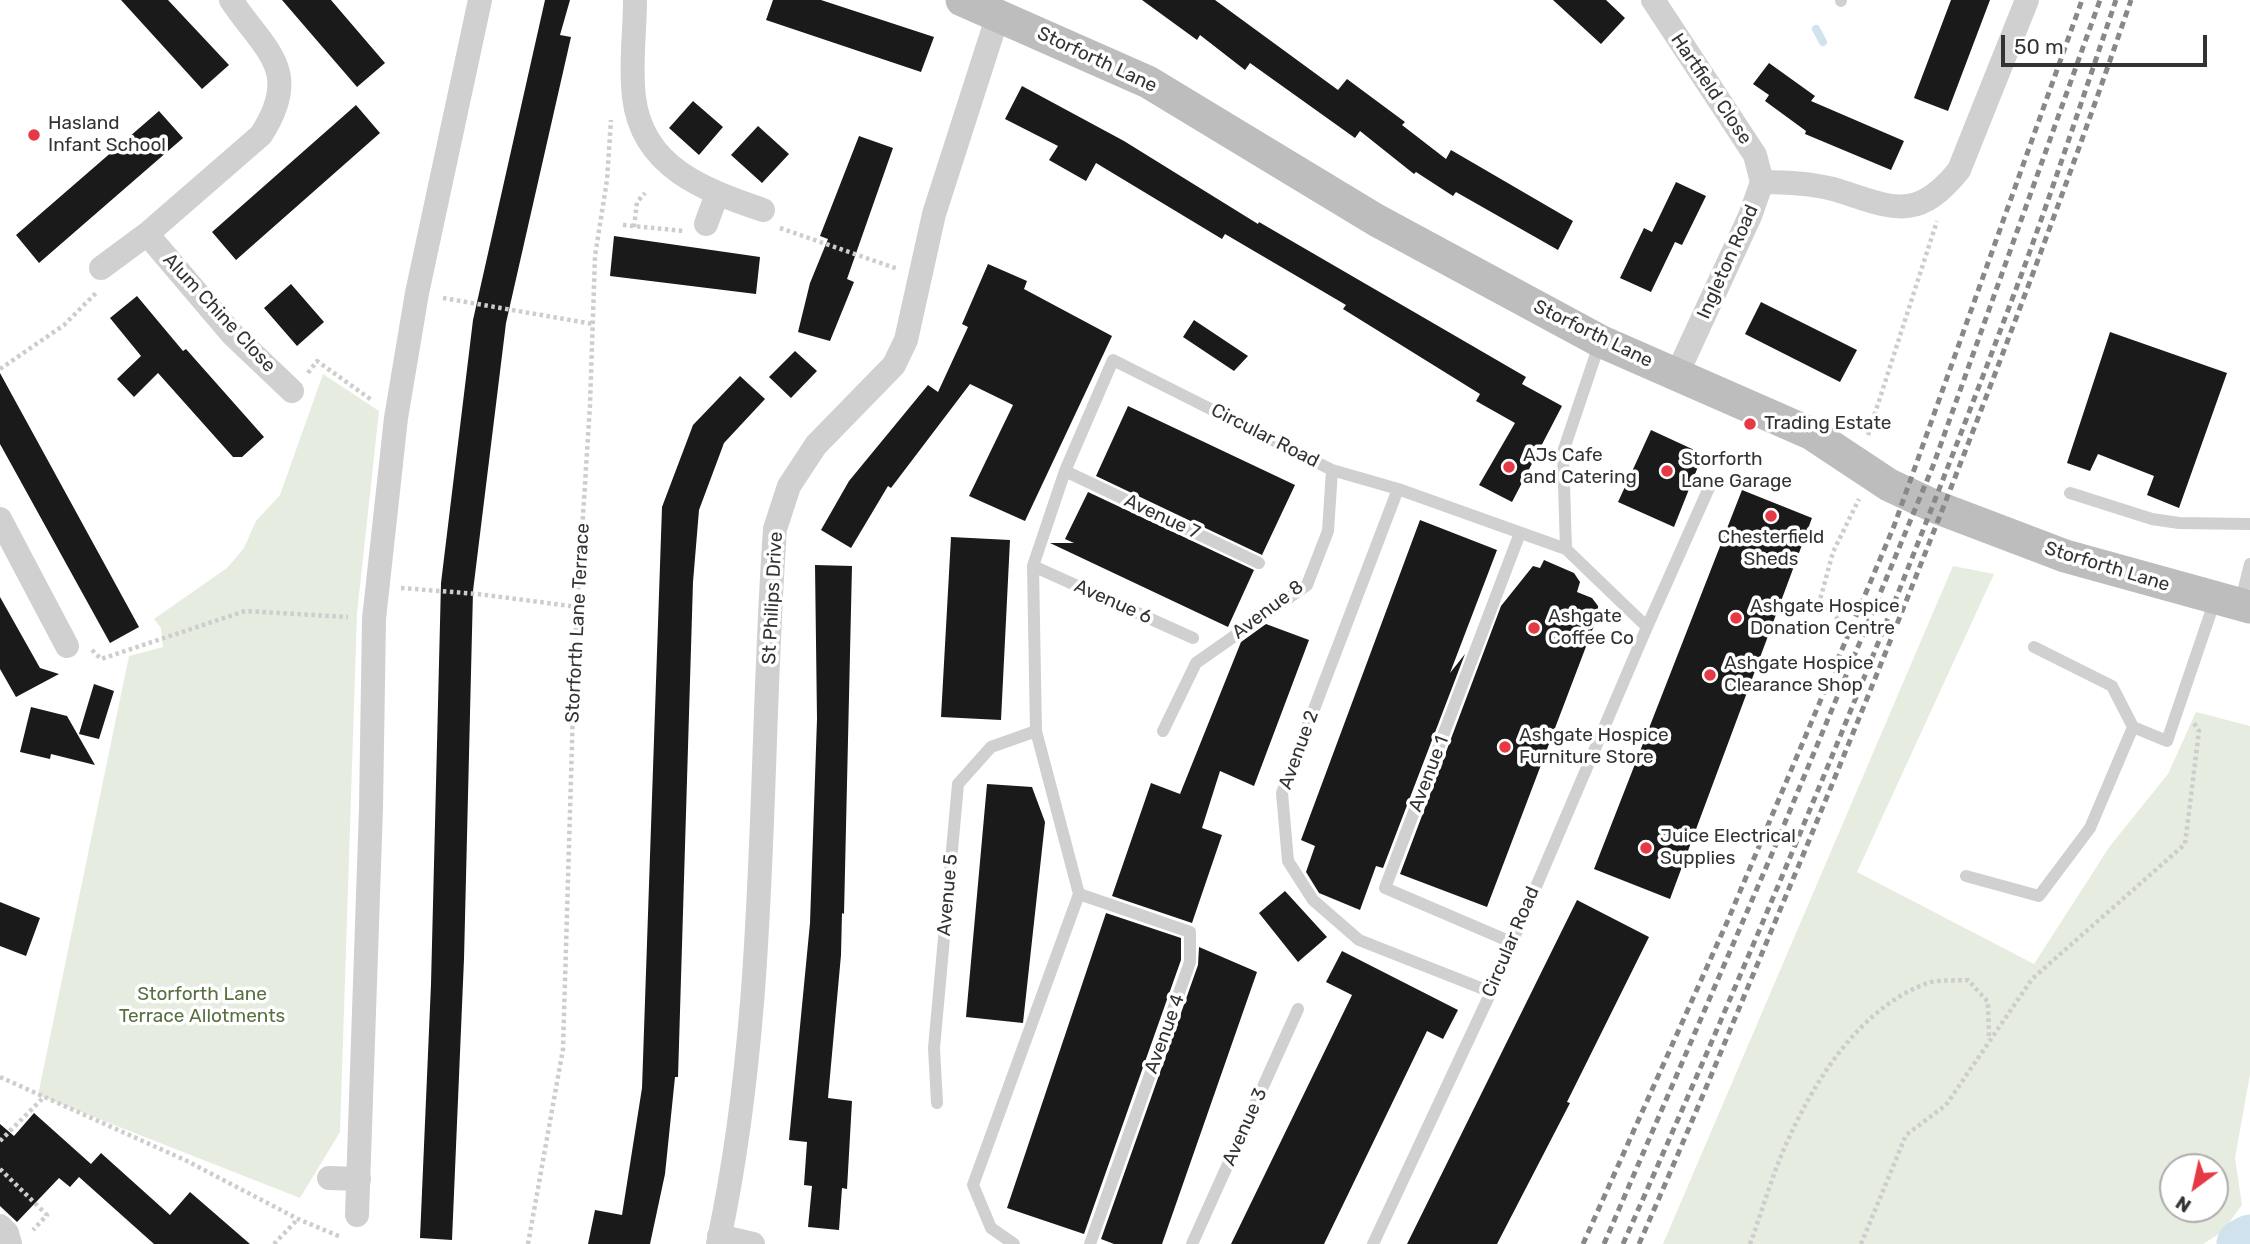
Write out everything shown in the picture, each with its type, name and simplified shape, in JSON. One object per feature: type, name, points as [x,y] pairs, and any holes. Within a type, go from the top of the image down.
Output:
[{"type":"street","points":[[101,268],[147,234],[261,135],[273,115],[279,88],[278,67],[268,46],[231,0]]},
{"type":"street","points":[[357,1215],[371,808],[374,619],[396,418],[417,293],[480,0]]},
{"type":"street","points":[[635,0],[634,98],[647,138],[670,167],[717,194],[763,209]]},
{"type":"street","name":"Storforth Lane","points":[[962,0],[1148,82],[1376,220],[1600,341],[1812,434],[1861,466],[1936,507],[2065,556],[2235,604]]},
{"type":"street","name":"Hartfield Close","points":[[1653,0],[1699,74],[1755,155],[1762,182]]},
{"type":"street","points":[[1941,192],[1959,170],[2027,0]]},
{"type":"street","name":"St Philips Drive","points":[[754,1244],[719,1240],[746,1075],[761,891],[775,529],[789,486],[816,445],[894,365],[906,340],[918,276],[934,214],[998,15]]},
{"type":"street","name":"Ingleton Road","points":[[1678,374],[1750,216],[1762,182],[1795,182],[1831,189],[1886,207],[1915,205],[1941,192]]},
{"type":"street","points":[[706,224],[717,194]]},
{"type":"street","name":"Alum Chine Close","points":[[147,234],[232,334],[292,391]]},
{"type":"street","points":[[0,519],[67,646]]},
{"type":"street","points":[[329,1178],[359,1179]]},
{"type":"street","points":[[0,1226],[20,1239]]},
{"type":"lane","points":[[1566,549],[1563,452],[1600,341]]},
{"type":"lane","name":"Circular Road","points":[[1079,894],[1037,731],[1033,566],[1065,471],[1113,360],[1332,470],[1398,489],[1566,549],[1647,627],[1491,992],[1373,1244]]},
{"type":"lane","name":"Avenue 8","points":[[1163,731],[1196,663],[1307,585],[1328,531],[1332,470]]},
{"type":"lane","name":"Avenue 7","points":[[1065,471],[1259,563]]},
{"type":"lane","points":[[1647,627],[1712,481]]},
{"type":"lane","name":"Avenue 2","points":[[1398,489],[1282,793],[1288,861],[1313,900],[1359,940],[1491,992]]},
{"type":"lane","points":[[2070,493],[2152,519],[2179,523],[2250,524]]},
{"type":"lane","name":"Avenue 1","points":[[1511,942],[1385,888],[1520,533]]},
{"type":"lane","points":[[2034,646],[2112,686],[2133,726],[2167,741],[2181,701],[2235,604],[2250,564]]},
{"type":"lane","name":"Avenue 6","points":[[1033,566],[1193,638]]},
{"type":"lane","points":[[1966,876],[2039,896],[2090,828],[2133,726]]},
{"type":"lane","name":"Avenue 5","points":[[937,1103],[934,1048],[958,784],[991,747],[1037,731]]},
{"type":"lane","points":[[1014,1244],[991,1228],[973,1185],[1079,894]]},
{"type":"lane","name":"Avenue 4","points":[[1079,894],[1190,932],[1190,962],[1090,1244]]},
{"type":"lane","name":"Avenue 3","points":[[1192,1244],[1298,1009]]},
{"type":"path","name":"Storforth Lane Terrace","points":[[528,1244],[563,1049],[565,900],[595,257],[607,180],[611,115]]},
{"type":"path","points":[[634,227],[637,202],[645,192]]},
{"type":"path","points":[[1838,619],[1819,600],[1861,466],[1868,435],[1936,229],[1941,192]]},
{"type":"path","points":[[763,209],[776,227],[918,276]]},
{"type":"path","points":[[623,225],[677,232],[688,230],[702,235],[706,224]]},
{"type":"path","points":[[0,369],[64,325],[99,289],[101,268]]},
{"type":"path","points":[[417,293],[593,324]]},
{"type":"path","points":[[292,391],[317,361],[396,418]]},
{"type":"path","points":[[378,587],[478,594],[578,607]]},
{"type":"path","points":[[67,646],[93,650],[101,659],[245,611],[374,619]]},
{"type":"path","points":[[1861,1244],[1906,1135],[1946,1105],[2032,979],[2185,844],[2199,731],[2181,701]]},
{"type":"path","points":[[1750,1244],[1788,1138],[1812,1096],[1848,1040],[1888,1005],[1927,983],[1968,980],[1988,1002],[1989,1041]]},
{"type":"path","points":[[0,1077],[41,1099],[185,1160],[298,1219],[354,1241]]},
{"type":"path","points":[[0,1141],[41,1099]]},
{"type":"path","points":[[0,1169],[47,1215],[20,1239]]},
{"type":"path","points":[[274,1244],[298,1219]]},
{"type":"green space","name":"Storforth Lane Terrace Allotments","points":[[323,374],[379,411],[357,613],[340,1132],[300,1198],[38,1095],[129,656],[163,647],[161,628],[154,619],[227,568],[244,548],[256,521],[280,495]]},
{"type":"green space","points":[[1953,566],[1994,574],[1857,872],[2034,964],[2110,846],[2168,774],[2196,712],[2250,726],[2250,1074],[2235,1158],[2242,1205],[2229,1223],[2229,1153],[2159,1153],[2159,1223],[2229,1223],[2222,1232],[2203,1244],[1663,1244]]},
{"type":"building","points":[[121,0],[168,0],[229,65],[202,89]]},
{"type":"building","points":[[282,0],[331,0],[385,63],[357,87]]},
{"type":"building","points":[[545,0],[570,0],[560,35],[571,37],[506,323],[473,591],[464,959],[452,1240],[420,1238],[431,984],[441,583],[473,320]]},
{"type":"building","points":[[773,0],[821,0],[934,37],[921,72],[766,20]]},
{"type":"building","points":[[1142,0],[1215,0],[1338,90],[1347,79],[1405,122],[1402,125],[1446,159],[1451,150],[1573,221],[1558,250],[1456,192],[1453,196],[1416,172],[1414,174],[1360,131],[1355,138],[1250,63],[1245,70],[1200,35],[1197,40]]},
{"type":"building","points":[[1553,0],[1606,0],[1625,18],[1601,44]]},
{"type":"building","points":[[1951,0],[1990,0],[1948,111],[1914,98]]},
{"type":"building","points":[[1769,63],[1815,96],[1811,101],[1904,141],[1891,170],[1805,134],[1806,131],[1765,101],[1769,95],[1753,84]]},
{"type":"building","points":[[1022,86],[1124,141],[1258,224],[1259,222],[1526,377],[1522,384],[1562,406],[1512,502],[1479,485],[1515,423],[1476,401],[1480,394],[1343,309],[1346,305],[1225,234],[1222,239],[1096,163],[1086,181],[1049,160],[1058,146],[1005,119]]},
{"type":"building","points":[[693,101],[723,127],[699,155],[669,128]]},
{"type":"building","points":[[356,105],[380,133],[236,260],[212,232]]},
{"type":"building","points":[[159,111],[183,138],[39,263],[16,235]]},
{"type":"building","points":[[758,126],[789,154],[762,183],[731,155]]},
{"type":"building","points":[[859,136],[893,148],[847,279],[854,282],[830,341],[798,332],[810,283],[828,239],[820,236]]},
{"type":"building","points":[[1676,182],[1706,196],[1682,245],[1675,242],[1651,292],[1620,278],[1644,228],[1652,232]]},
{"type":"building","points":[[614,236],[760,257],[756,294],[610,276]]},
{"type":"building","points":[[988,264],[1027,281],[1024,289],[1112,336],[1025,521],[969,496],[1013,405],[970,384],[891,488],[888,486],[851,548],[821,530],[849,481],[928,385],[938,392],[968,327],[962,324]]},
{"type":"building","points":[[291,284],[324,322],[297,346],[264,308]]},
{"type":"building","points":[[137,296],[183,351],[186,349],[264,437],[242,457],[233,457],[158,373],[134,397],[117,379],[141,356],[110,318]]},
{"type":"building","points":[[1761,302],[1857,350],[1840,382],[1745,334]]},
{"type":"building","points":[[1194,320],[1248,356],[1234,371],[1183,337]]},
{"type":"building","points":[[2110,332],[2227,373],[2179,508],[2147,495],[2154,476],[2098,454],[2090,471],[2067,463]]},
{"type":"building","points":[[795,351],[817,371],[791,398],[769,377]]},
{"type":"building","points":[[0,373],[139,627],[110,643],[0,444]]},
{"type":"building","points":[[740,376],[765,399],[724,443],[699,510],[693,582],[678,1077],[675,1077],[665,1174],[650,1244],[588,1244],[595,1210],[622,1215],[642,1088],[662,507],[693,425]]},
{"type":"building","points":[[1128,406],[1295,485],[1262,555],[1096,476]]},
{"type":"building","points":[[1651,430],[1703,454],[1674,527],[1618,502]]},
{"type":"building","points":[[1742,490],[1812,518],[1670,899],[1594,869]]},
{"type":"building","points":[[1088,492],[1254,570],[1228,627],[1050,543],[1074,543],[1065,539]]},
{"type":"building","points":[[1420,520],[1497,550],[1450,673],[1465,654],[1383,868],[1376,866],[1360,910],[1319,893],[1306,872],[1315,846],[1301,840]]},
{"type":"building","points":[[951,537],[1010,540],[1001,720],[941,717]]},
{"type":"building","name":"Ashgate Hospice Furniture Store","points":[[1544,560],[1574,573],[1580,582],[1577,592],[1592,598],[1598,606],[1598,615],[1487,907],[1400,874],[1501,606],[1533,566],[1540,568]]},
{"type":"building","points":[[815,565],[852,566],[844,914],[842,913],[841,955],[828,1098],[852,1101],[847,1189],[842,1188],[839,1230],[808,1227],[812,1186],[804,1185],[807,1142],[789,1140],[810,923],[817,719]]},
{"type":"building","points":[[0,597],[40,668],[59,674],[16,697],[0,669]]},
{"type":"building","points":[[1266,624],[1309,640],[1254,786],[1220,771],[1202,828],[1222,835],[1192,923],[1112,896],[1151,783],[1180,794],[1241,642]]},
{"type":"building","points":[[94,684],[114,691],[99,739],[79,734]]},
{"type":"building","points":[[31,707],[67,716],[95,765],[51,754],[50,759],[20,752]]},
{"type":"building","points":[[987,784],[1032,787],[1045,822],[1023,1023],[966,1017]]},
{"type":"building","points":[[1285,891],[1327,937],[1298,962],[1259,913]]},
{"type":"building","points":[[1577,900],[1649,937],[1567,1102],[1570,1103],[1497,1244],[1407,1244]]},
{"type":"building","points":[[0,902],[40,918],[26,956],[0,946]]},
{"type":"building","points":[[1106,913],[1181,938],[1181,960],[1084,1234],[1007,1208]]},
{"type":"building","points":[[1199,947],[1257,972],[1162,1244],[1114,1244],[1101,1239],[1198,965]]},
{"type":"building","points":[[1342,951],[1458,1010],[1443,1039],[1427,1031],[1324,1244],[1231,1244],[1352,995],[1326,982]]},
{"type":"building","points":[[34,1113],[91,1164],[101,1153],[170,1215],[190,1192],[250,1244],[154,1244],[79,1177],[70,1187],[59,1178],[17,1222],[0,1206],[0,1124],[14,1136]]},
{"type":"waterway","points":[[1816,29],[1823,42]]},
{"type":"waterway","points":[[2241,1244],[2250,1239]]},
{"type":"railway","points":[[1583,1244],[1728,920],[1894,526],[2082,0]]},
{"type":"railway","points":[[1604,1244],[1774,849],[1933,466],[2100,0]]},
{"type":"railway","points":[[1623,1244],[1779,883],[1928,518],[2022,273],[2116,0]]},
{"type":"railway","points":[[1639,1244],[1888,647],[2054,217],[2131,0]]},
{"type":"place","name":"Hasland Infant School","points":[[34,135]]},
{"type":"place","name":"Trading Estate","points":[[1750,424]]},
{"type":"place","name":"AJs Cafe and Catering","points":[[1509,467]]},
{"type":"place","name":"Storforth Lane Garage","points":[[1667,471]]},
{"type":"place","name":"Chesterfield Sheds","points":[[1771,516]]},
{"type":"place","name":"Ashgate Hospice Donation Centre","points":[[1736,618]]},
{"type":"place","name":"Ashgate Coffee Co","points":[[1534,628]]},
{"type":"place","name":"Ashgate Hospice Clearance Shop","points":[[1710,675]]},
{"type":"place","name":"Ashgate Hospice Furniture Store","points":[[1505,747]]},
{"type":"place","name":"Juice Electrical Supplies","points":[[1646,848]]}]
